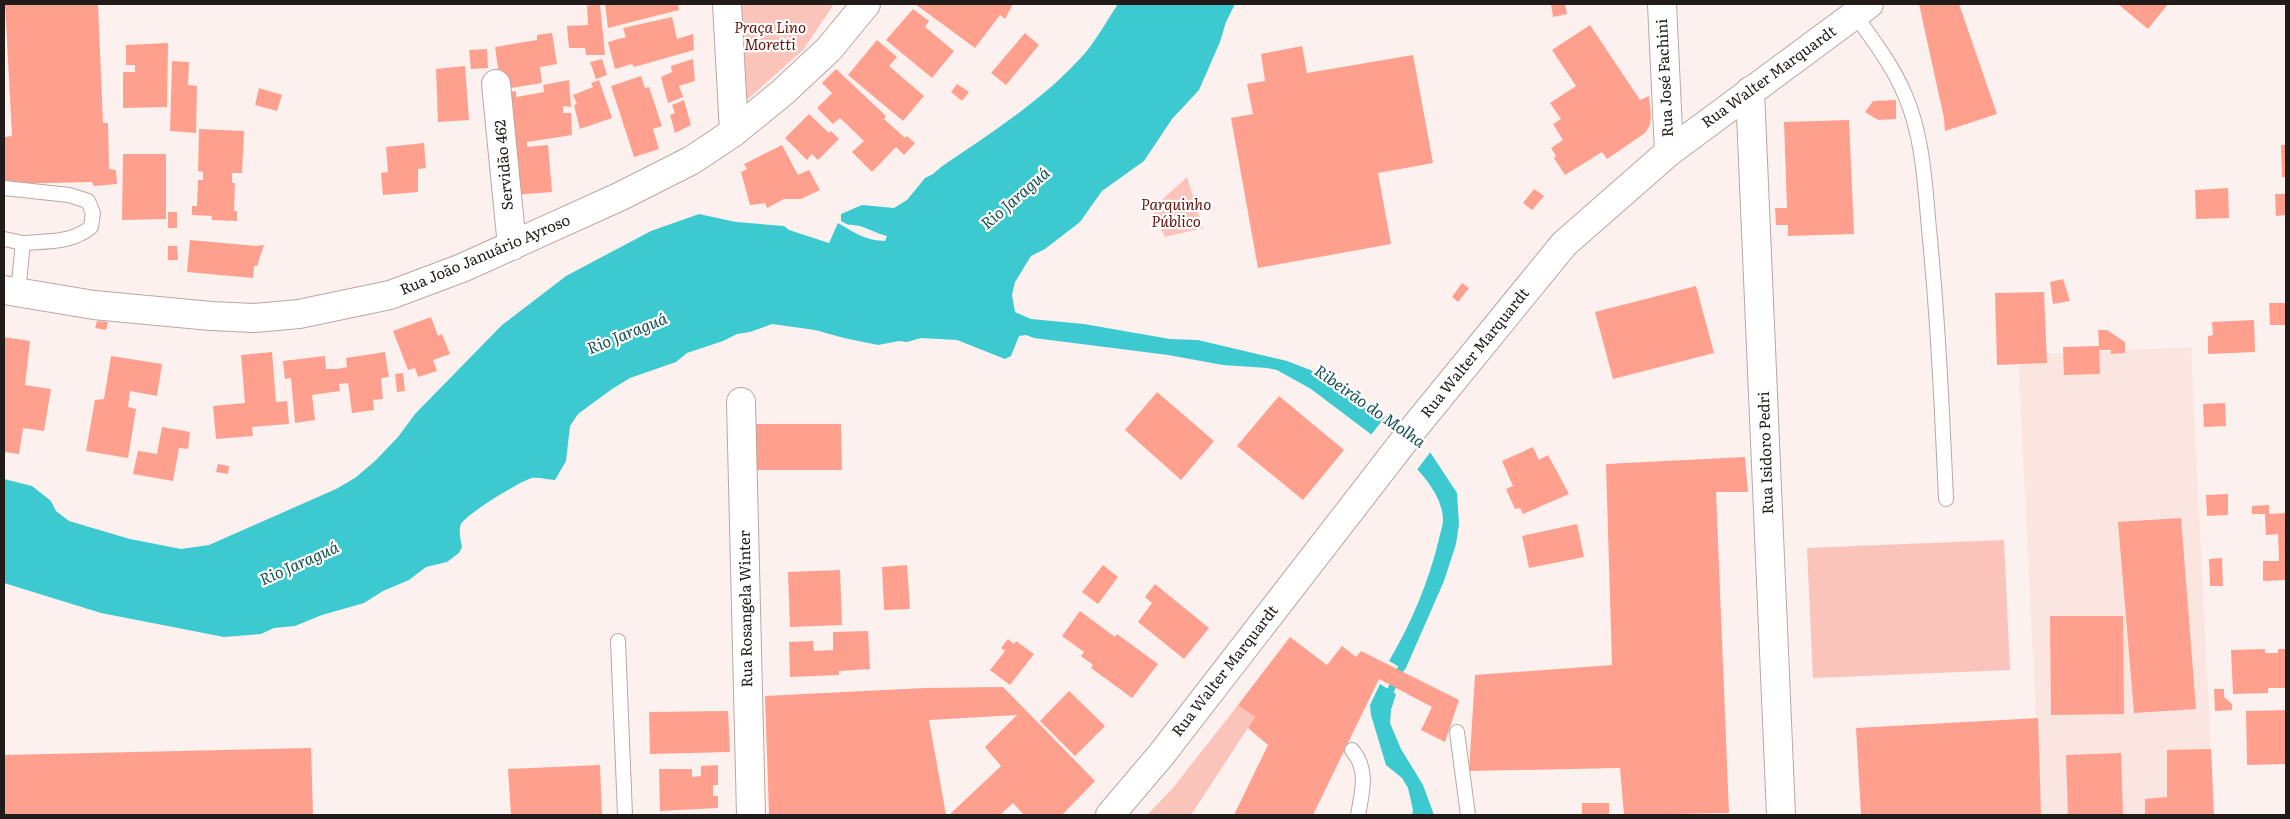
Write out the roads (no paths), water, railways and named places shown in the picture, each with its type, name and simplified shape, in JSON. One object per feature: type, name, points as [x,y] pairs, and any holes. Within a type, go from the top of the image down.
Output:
[{"type":"main road","points":[[727,4],[734,132]]},
{"type":"main road","name":"Rua João Januário Ayroso","points":[[11,291],[94,305],[254,318],[299,314],[390,295],[462,268],[512,246],[621,196],[684,164],[734,132],[783,92],[829,49],[866,4]]},
{"type":"main road","name":"Rua José Fachini","points":[[1662,4],[1669,152]]},
{"type":"main road","name":"Rua Walter Marquardt","points":[[1110,815],[1167,747],[1414,428],[1564,244],[1669,152],[1862,9]]},
{"type":"main road","name":"Servidão 462","points":[[496,84],[512,246]]},
{"type":"main road","name":"Rua Isidoro Pedri","points":[[1750,91],[1781,815]]},
{"type":"main road","name":"Rua Rosangela Winter","points":[[741,402],[751,815]]},
{"type":"lane","points":[[1862,9],[1905,94],[1914,119],[1925,187],[1938,320],[1946,499]]},
{"type":"lane","points":[[4,188],[69,195],[88,201],[93,213],[91,227],[82,236],[64,240],[23,243],[4,239]]},
{"type":"lane","points":[[11,291],[23,243]]},
{"type":"lane","points":[[618,641],[625,815]]},
{"type":"lane","points":[[1457,732],[1468,815]]},
{"type":"lane","points":[[1352,750],[1359,759],[1364,780],[1358,815]]},
{"type":"water","name":"Rio Jaraguá","points":[[1118,4],[1235,4],[1199,90],[1172,119],[1144,161],[1102,191],[1080,222],[1045,249],[1031,256],[1015,282],[1012,295],[1015,312],[1031,319],[1084,324],[1170,339],[1198,340],[1287,361],[1326,376],[1346,389],[1359,402],[1384,417],[1430,452],[1457,493],[1459,524],[1456,544],[1444,581],[1405,670],[1389,661],[1405,632],[1425,586],[1443,522],[1438,499],[1417,469],[1311,389],[1277,370],[1223,365],[1168,355],[1034,338],[1026,335],[1019,336],[1011,356],[1005,359],[957,340],[921,338],[907,342],[899,341],[878,345],[815,330],[772,324],[750,332],[737,334],[723,341],[687,353],[676,362],[630,378],[578,414],[570,426],[566,461],[555,480],[532,478],[526,480],[472,513],[460,527],[462,547],[459,553],[447,562],[426,567],[409,580],[383,591],[364,603],[322,615],[295,626],[274,628],[261,634],[224,637],[101,613],[4,583],[4,479],[32,486],[51,501],[56,511],[69,521],[130,539],[181,549],[209,545],[336,489],[355,478],[375,461],[398,437],[415,414],[502,325],[566,276],[651,231],[699,214],[736,222],[784,226],[789,230],[829,243],[838,223],[866,238],[885,241],[887,236],[841,221],[841,214],[862,205],[894,208],[907,200],[925,178],[998,128],[1053,85],[1086,52]]},
{"type":"water","points":[[1380,684],[1396,694],[1391,710],[1390,723],[1401,749],[1423,785],[1434,815],[1412,815],[1413,810],[1408,788],[1402,778],[1386,765],[1371,715],[1370,705]]},
{"type":"waterway","name":"Ribeirão do Molha","points":[[1387,698],[1405,660]]},
{"type":"park label","name":"Praça Lino Moretti","points":[[770,36]]},
{"type":"park label","name":"Parquinho Público","points":[[1176,214]]}]
